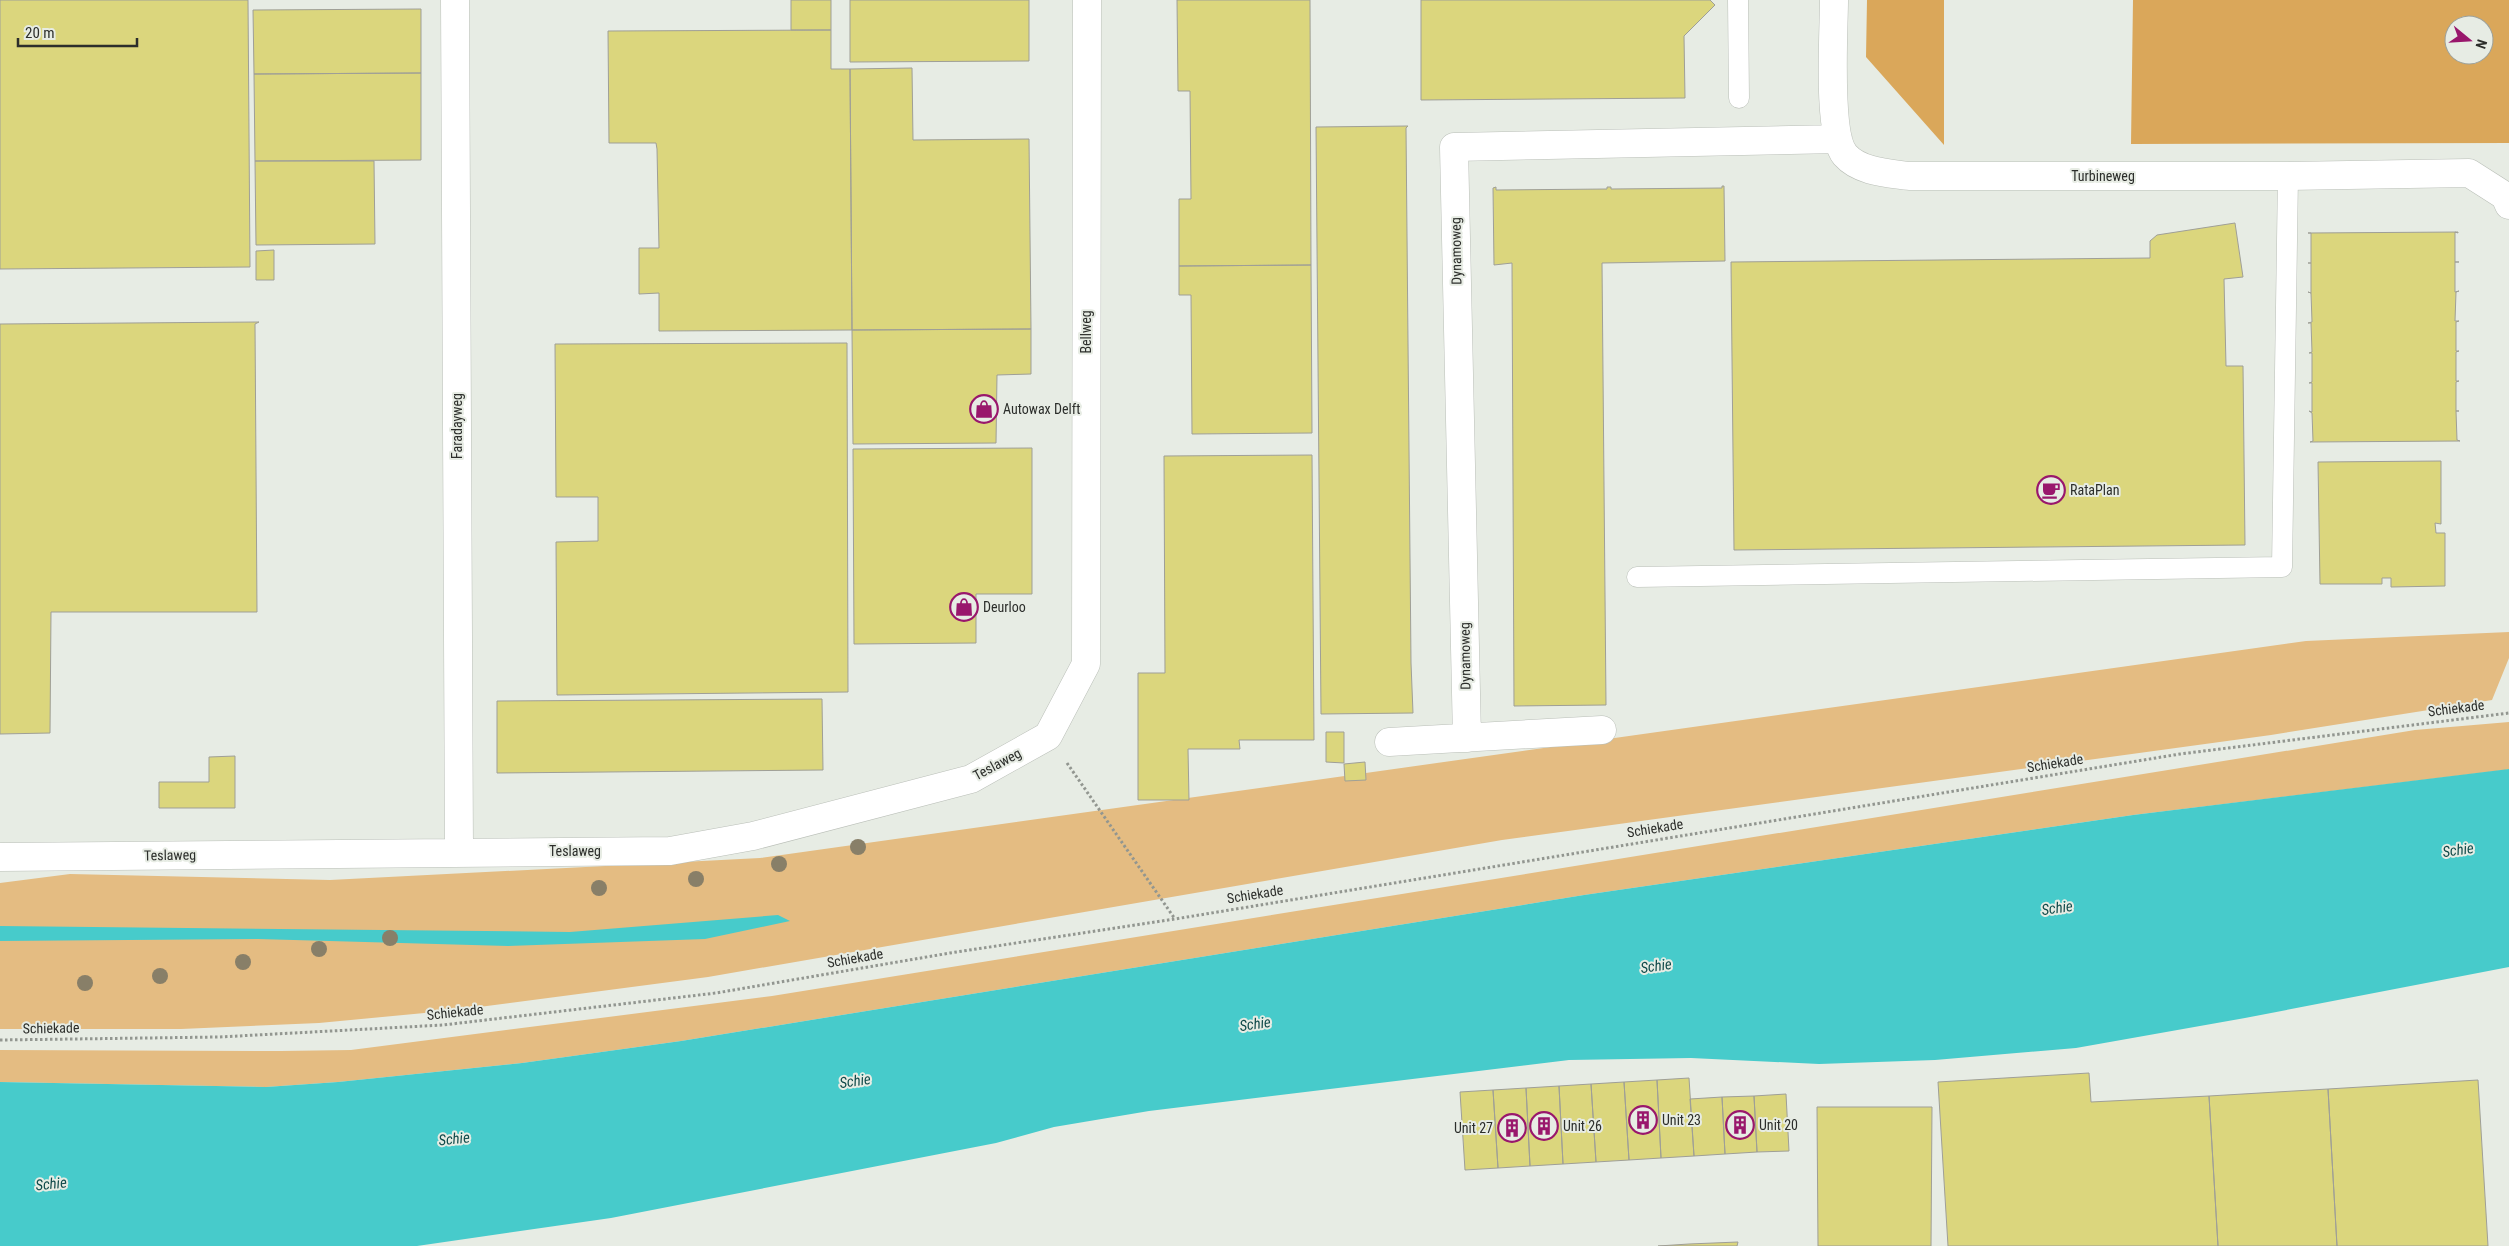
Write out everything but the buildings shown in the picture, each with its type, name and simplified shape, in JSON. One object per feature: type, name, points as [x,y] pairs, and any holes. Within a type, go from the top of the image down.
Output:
[{"type":"street","name":"Faradayweg","points":[[455,0],[459,851]]},
{"type":"street","name":"Bellweg","points":[[1048,736],[1086,664],[1087,0]]},
{"type":"street","name":"Turbineweg","points":[[1834,0],[1833,98],[1838,139],[1845,155],[1863,167],[1884,173],[1909,176],[2288,176],[2470,173],[2505,196],[2509,205]]},
{"type":"street","name":"Dynamoweg","points":[[1467,738],[1454,148],[1838,139]]},
{"type":"street","points":[[1389,742],[1602,730]]},
{"type":"street","name":"Teslaweg","points":[[0,857],[459,851],[670,851],[753,836],[971,779],[1048,736]]},
{"type":"lane","points":[[1738,0],[1739,98]]},
{"type":"lane","points":[[1637,577],[2282,567],[2288,176]]},
{"type":"path","name":"Schiekade","points":[[0,1040],[220,1037],[443,1025],[716,993],[950,953],[1175,919],[2180,754],[2509,713]]},
{"type":"path","points":[[1048,736],[1175,919]]},
{"type":"shaded area","points":[[1867,0],[1944,0],[1944,145],[1866,57]]},
{"type":"shaded area","points":[[2133,0],[2509,0],[2509,143],[2131,144]]},
{"type":"shaded area","points":[[2509,632],[2509,658],[2492,700],[2271,735],[1502,840],[708,977],[456,1010],[319,1023],[181,1029],[0,1029],[0,883],[70,874],[330,880],[760,858],[2306,641]]},
{"type":"shaded area","points":[[2509,722],[2509,769],[2505,770],[2133,815],[1584,895],[681,1041],[522,1063],[338,1082],[266,1087],[0,1082],[0,1050],[351,1050],[772,996],[2415,730]]},
{"type":"water","name":"Schie","points":[[2509,769],[2509,967],[2245,1018],[2076,1048],[1935,1060],[1819,1064],[1691,1058],[1569,1060],[1149,1111],[1054,1127],[996,1143],[611,1218],[417,1246],[0,1246],[0,1082],[266,1087],[338,1082],[522,1063],[681,1041],[1584,895],[2133,815]]},
{"type":"water","points":[[778,915],[790,921],[705,939],[508,946],[258,939],[0,941],[0,926],[570,932]]},
{"type":"place","name":"Autowax Delft","points":[[984,409]]},
{"type":"place","name":"RataPlan","points":[[2051,490]]},
{"type":"place","name":"Deurloo","points":[[964,607]]},
{"type":"place","name":"Unit 23","points":[[1643,1120]]},
{"type":"place","name":"Unit 20","points":[[1740,1125]]},
{"type":"place","name":"Unit 26","points":[[1544,1126]]},
{"type":"place","name":"Unit 27","points":[[1512,1128]]}]
